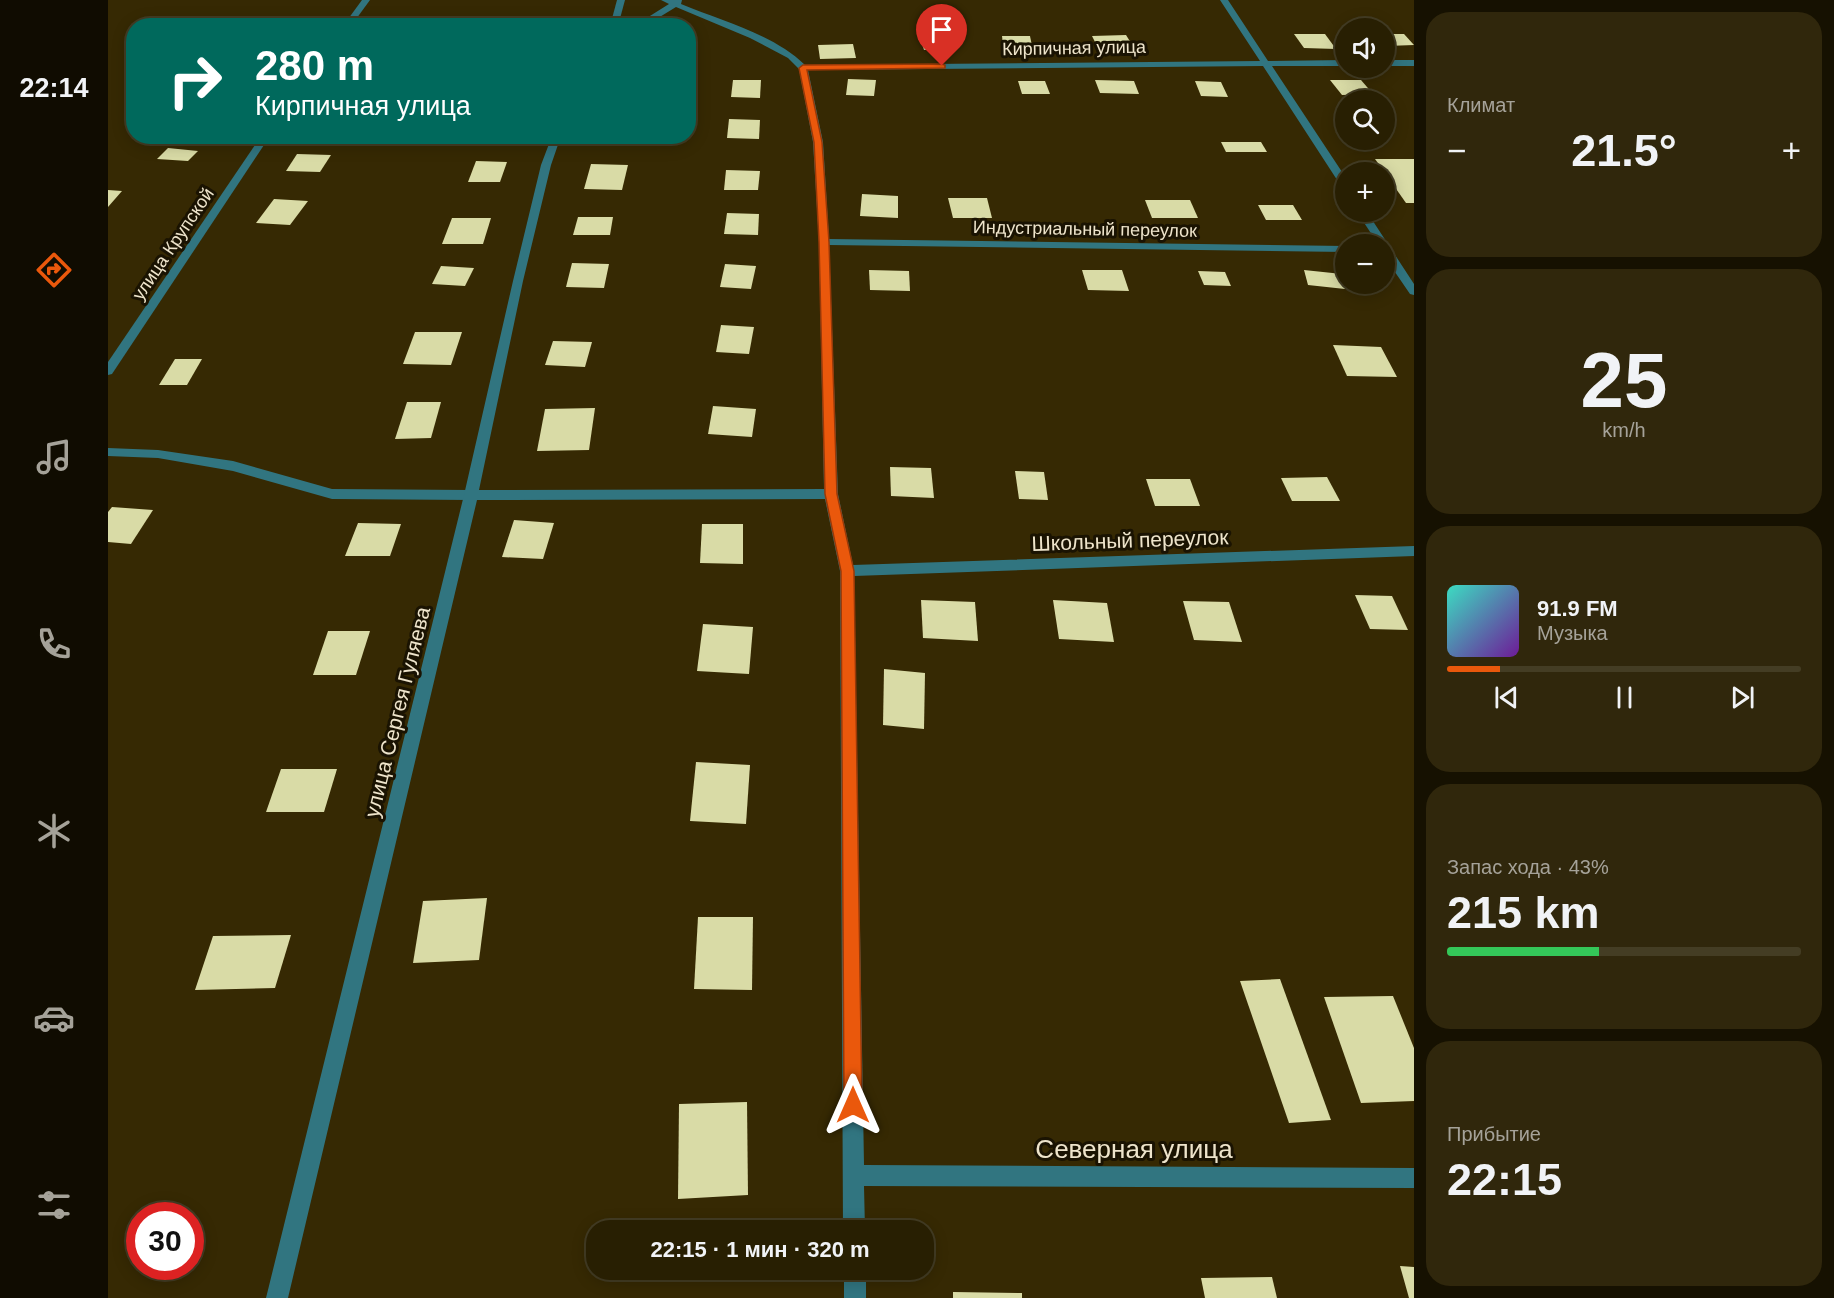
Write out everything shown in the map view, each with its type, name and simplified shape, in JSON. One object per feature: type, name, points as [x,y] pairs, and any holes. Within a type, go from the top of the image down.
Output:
[{"type":"street","points":[[353,18],[366,0]]},
{"type":"street","points":[[617,18],[622,4],[621,0]]},
{"type":"street","points":[[1224,0],[1335,169]]},
{"type":"street","points":[[650,18],[674,2],[753,36],[791,56],[803,68],[818,142],[824,242],[831,494],[847,571],[855,1220]]},
{"type":"street","name":"Кирпичная улица","points":[[803,68],[1335,63]]},
{"type":"street","points":[[1395,63],[1414,63]]},
{"type":"street","name":"улица Крупской","points":[[108,371],[261,144]]},
{"type":"street","name":"улица Сергея Гуляева","points":[[277,1298],[471,495],[520,270],[546,165],[554,144]]},
{"type":"street","name":"Индустриальный переулок","points":[[824,242],[1335,249]]},
{"type":"street","points":[[1395,263],[1414,292]]},
{"type":"street","points":[[108,452],[158,454],[233,466],[332,494],[831,494]]},
{"type":"street","name":"Школьный переулок","points":[[847,571],[1414,551]]},
{"type":"street","name":"Северная улица","points":[[854,1175],[1414,1178]]},
{"type":"street","points":[[855,1280],[855,1298]]},
{"type":"building","points":[[1294,34],[1325,34],[1335,49],[1304,48]]},
{"type":"building","points":[[1395,34],[1404,34],[1414,45],[1395,46]]},
{"type":"building","points":[[1126,35],[1131,43],[1096,44],[1092,36]]},
{"type":"building","points":[[1002,36],[1030,36],[1032,46],[1003,45]]},
{"type":"building","points":[[949,37],[953,49],[924,50],[920,38]]},
{"type":"building","points":[[853,44],[856,58],[820,59],[818,45]]},
{"type":"building","points":[[848,79],[876,80],[874,96],[846,95]]},
{"type":"building","points":[[733,80],[761,80],[760,98],[731,97]]},
{"type":"building","points":[[1095,80],[1134,81],[1139,94],[1100,93]]},
{"type":"building","points":[[1330,80],[1361,80],[1370,90],[1338,90]]},
{"type":"building","points":[[1018,81],[1045,81],[1050,94],[1022,94]]},
{"type":"building","points":[[1195,81],[1221,82],[1228,97],[1201,96]]},
{"type":"building","points":[[729,119],[760,120],[759,139],[727,138]]},
{"type":"building","points":[[1221,142],[1261,142],[1267,152],[1226,152]]},
{"type":"building","points":[[168,148],[198,151],[188,161],[157,159]]},
{"type":"building","points":[[297,154],[331,155],[320,172],[286,171]]},
{"type":"building","points":[[1375,159],[1414,159],[1414,203],[1406,203],[1395,187],[1395,162],[1377,162]]},
{"type":"building","points":[[476,161],[507,162],[500,182],[468,182]]},
{"type":"building","points":[[591,164],[628,165],[622,190],[584,189]]},
{"type":"building","points":[[726,170],[760,171],[758,190],[724,190]]},
{"type":"building","points":[[108,190],[122,191],[108,207]]},
{"type":"building","points":[[862,194],[898,196],[898,218],[860,216]]},
{"type":"building","points":[[948,198],[987,198],[992,218],[953,218]]},
{"type":"building","points":[[274,199],[308,201],[290,225],[256,223]]},
{"type":"building","points":[[1145,200],[1190,200],[1198,218],[1152,218]]},
{"type":"building","points":[[1258,205],[1293,205],[1302,220],[1266,220]]},
{"type":"building","points":[[727,213],[759,214],[758,235],[724,234]]},
{"type":"building","points":[[578,217],[613,217],[610,235],[573,235]]},
{"type":"building","points":[[452,218],[491,218],[483,244],[442,244]]},
{"type":"building","points":[[572,263],[609,264],[604,288],[566,287]]},
{"type":"building","points":[[725,264],[756,266],[751,289],[720,287]]},
{"type":"building","points":[[441,266],[474,268],[465,286],[432,284]]},
{"type":"building","points":[[869,270],[909,271],[910,291],[870,290]]},
{"type":"building","points":[[1082,270],[1122,270],[1129,291],[1088,290]]},
{"type":"building","points":[[1304,270],[1335,273],[1335,288],[1308,285]]},
{"type":"building","points":[[1198,271],[1225,272],[1231,286],[1204,285]]},
{"type":"building","points":[[721,325],[754,327],[749,354],[716,352]]},
{"type":"building","points":[[415,332],[462,332],[451,365],[403,364]]},
{"type":"building","points":[[553,341],[592,342],[585,367],[545,365]]},
{"type":"building","points":[[1333,345],[1381,347],[1397,377],[1347,376]]},
{"type":"building","points":[[175,359],[202,359],[187,385],[159,385]]},
{"type":"building","points":[[407,402],[441,402],[431,438],[395,439]]},
{"type":"building","points":[[713,406],[756,409],[752,437],[708,434]]},
{"type":"building","points":[[595,408],[589,450],[537,451],[545,409]]},
{"type":"building","points":[[890,467],[931,468],[934,498],[891,496]]},
{"type":"building","points":[[1015,471],[1044,472],[1048,500],[1019,499]]},
{"type":"building","points":[[1327,477],[1340,501],[1292,501],[1281,478]]},
{"type":"building","points":[[1146,479],[1190,479],[1200,506],[1155,506]]},
{"type":"building","points":[[112,507],[153,510],[131,544],[108,542],[108,512]]},
{"type":"building","points":[[514,520],[554,523],[543,559],[502,557]]},
{"type":"building","points":[[358,523],[401,524],[390,556],[345,556]]},
{"type":"building","points":[[702,524],[743,524],[743,564],[700,563]]},
{"type":"building","points":[[1355,595],[1392,596],[1408,630],[1370,629]]},
{"type":"building","points":[[921,600],[975,602],[978,641],[923,638]]},
{"type":"building","points":[[1053,600],[1107,603],[1114,642],[1059,639]]},
{"type":"building","points":[[1183,601],[1229,602],[1242,642],[1194,640]]},
{"type":"building","points":[[703,624],[753,627],[749,674],[697,671]]},
{"type":"building","points":[[328,631],[370,631],[356,675],[313,675]]},
{"type":"building","points":[[884,669],[925,673],[924,729],[883,725]]},
{"type":"building","points":[[696,762],[750,765],[746,824],[690,821]]},
{"type":"building","points":[[281,769],[337,769],[324,812],[266,812]]},
{"type":"building","points":[[487,898],[479,960],[413,963],[423,901]]},
{"type":"building","points":[[698,917],[753,917],[752,990],[694,989]]},
{"type":"building","points":[[291,935],[275,988],[195,990],[213,936]]},
{"type":"building","points":[[1280,979],[1331,1120],[1289,1123],[1240,981]]},
{"type":"building","points":[[1393,996],[1414,1048],[1414,1101],[1361,1103],[1324,997]]},
{"type":"building","points":[[747,1102],[748,1195],[678,1199],[679,1104]]},
{"type":"building","points":[[1400,1266],[1414,1267],[1414,1298],[1409,1298]]},
{"type":"building","points":[[1272,1277],[1277,1298],[1205,1298],[1201,1278]]},
{"type":"building","points":[[953,1292],[1022,1293],[1022,1298],[953,1298]]},
{"type":"route","points":[[853,1105],[847,571],[831,494],[824,242],[818,142],[803,68],[942,66]]}]
